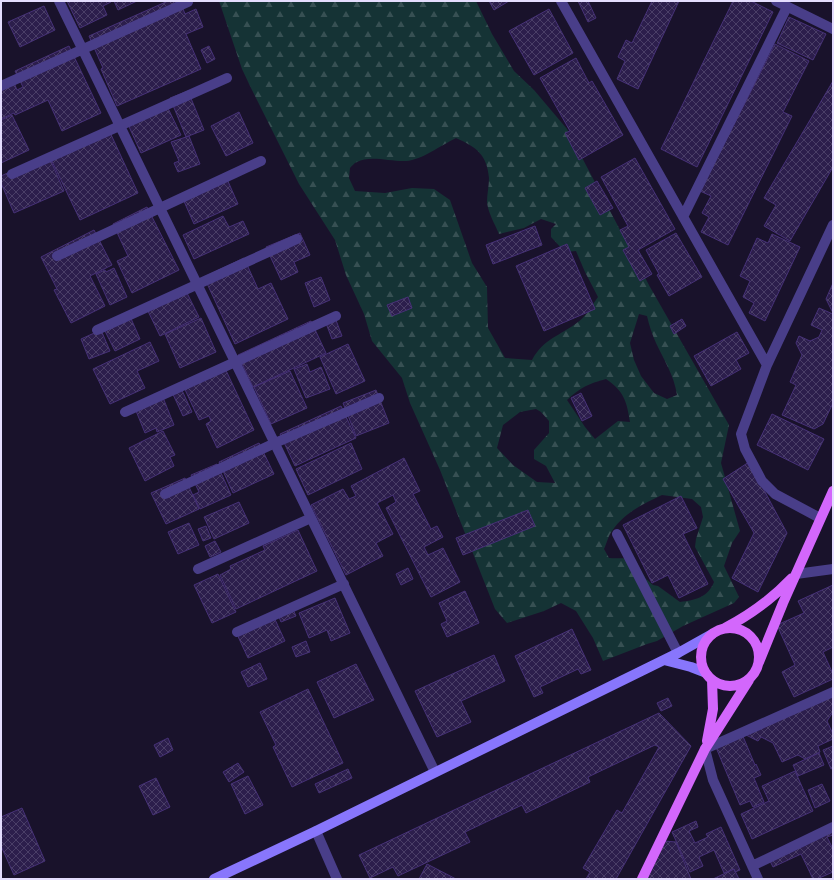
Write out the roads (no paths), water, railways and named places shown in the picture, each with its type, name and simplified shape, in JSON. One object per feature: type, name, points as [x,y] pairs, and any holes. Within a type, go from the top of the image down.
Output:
[{"type":"main road","points":[[642,879],[705,749],[755,672],[820,518],[833,491]]},
{"type":"main road","points":[[214,879],[316,831],[678,653],[744,617],[780,590],[796,574]]},
{"type":"main road","points":[[725,628],[734,628],[743,631],[751,637],[756,644],[759,653],[759,662]]},
{"type":"main road","points":[[704,672],[701,664],[702,652],[706,640],[712,634]]},
{"type":"main road","points":[[664,660],[704,672],[720,685],[740,685],[749,680]]},
{"type":"main road","points":[[705,749],[713,709],[712,680]]},
{"type":"street","points":[[59,1],[435,772]]},
{"type":"street","points":[[561,1],[767,365]]},
{"type":"street","points":[[776,1],[833,29]]},
{"type":"street","points":[[1,86],[188,2]]},
{"type":"street","points":[[682,217],[787,6]]},
{"type":"street","points":[[12,174],[228,78]]},
{"type":"street","points":[[57,256],[261,161]]},
{"type":"street","points":[[820,518],[775,494],[762,481],[745,449],[741,434],[767,365],[833,225]]},
{"type":"street","points":[[97,330],[297,239]]},
{"type":"street","points":[[125,412],[336,316]]},
{"type":"street","points":[[165,494],[275,443],[379,398]]},
{"type":"street","points":[[198,569],[311,518]]},
{"type":"street","points":[[617,534],[678,653]]},
{"type":"street","points":[[796,574],[833,569]]},
{"type":"street","points":[[237,632],[344,584]]},
{"type":"street","points":[[758,879],[713,780],[705,749],[833,692]]},
{"type":"street","points":[[752,866],[833,827]]},
{"type":"street","points":[[316,831],[337,879]]}]
